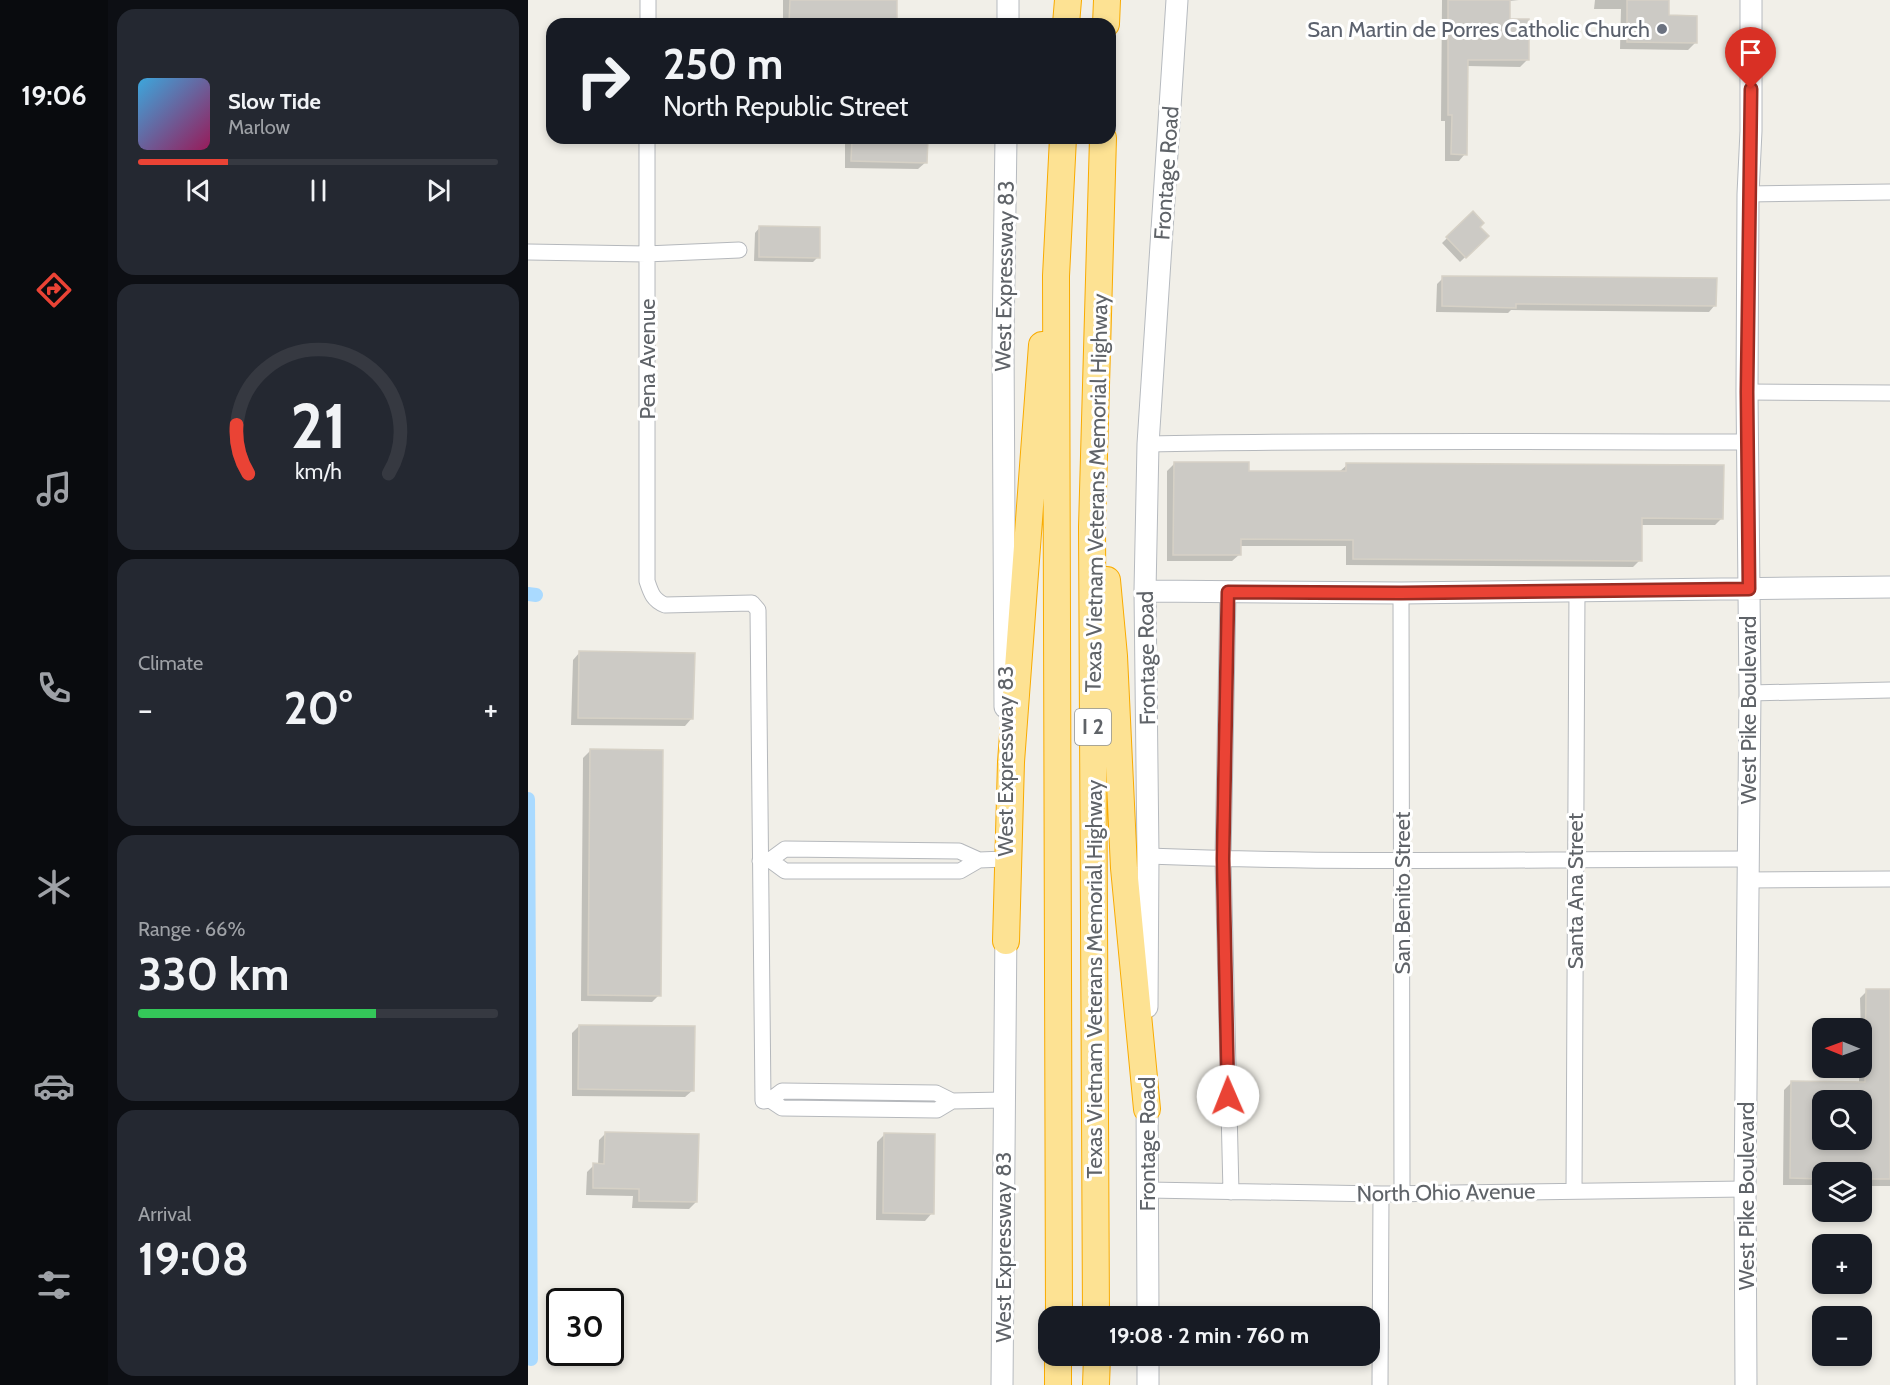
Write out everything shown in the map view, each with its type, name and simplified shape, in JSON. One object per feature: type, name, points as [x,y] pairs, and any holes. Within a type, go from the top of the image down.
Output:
[{"type":"highway","points":[[1067,18],[1068,0]]},
{"type":"highway","points":[[1107,0],[1107,18]]},
{"type":"highway","points":[[1006,941],[1011,762],[1058,144]]},
{"type":"highway","name":"Texas Vietnam Veterans Memorial Highway","points":[[1059,1306],[1056,276],[1063,144]]},
{"type":"highway","name":"Texas Vietnam Veterans Memorial Highway","points":[[1096,1306],[1092,563],[1103,144]]},
{"type":"highway","points":[[1095,437],[1114,656],[1124,868],[1147,1109]]},
{"type":"highway","points":[[1058,1385],[1059,1366]]},
{"type":"highway","points":[[1096,1366],[1096,1385]]},
{"type":"main road","points":[[1008,0],[1008,18]]},
{"type":"main road","name":"Frontage Road","points":[[1148,1306],[1148,856],[1145,591],[1148,444],[1177,0]]},
{"type":"main road","name":"West Pike Boulevard","points":[[1746,1385],[1745,1189],[1750,693],[1747,392],[1748,194],[1751,131],[1750,0]]},
{"type":"main road","name":"West Expressway 83","points":[[1002,1385],[1006,941],[1003,340],[1006,144]]},
{"type":"main road","points":[[1145,591],[1401,593],[1890,588]]},
{"type":"main road","points":[[1148,1366],[1148,1385]]},
{"type":"street","points":[[648,0],[648,18]]},
{"type":"street","name":"Pena Avenue","points":[[647,144],[647,581],[652,596],[665,605],[752,603],[758,609],[765,861]]},
{"type":"street","points":[[1748,194],[1890,192]]},
{"type":"street","points":[[528,252],[646,254],[739,250]]},
{"type":"street","points":[[1747,392],[1890,393]]},
{"type":"street","points":[[1148,444],[1392,441],[1748,442]]},
{"type":"street","name":"Santa Ana Street","points":[[1574,1191],[1577,590]]},
{"type":"street","points":[[1228,592],[1223,859],[1231,1192]]},
{"type":"street","name":"San Benito Street","points":[[1401,593],[1402,1193]]},
{"type":"street","points":[[1750,693],[1890,690]]},
{"type":"street","points":[[765,861],[785,849],[959,851],[979,860],[1005,859]]},
{"type":"street","points":[[1148,856],[1223,859],[1575,859],[1890,879]]},
{"type":"street","points":[[765,861],[785,871],[960,871],[979,860]]},
{"type":"street","points":[[765,861],[763,1101],[770,1100],[782,1092],[936,1093],[952,1101],[1005,1100]]},
{"type":"street","name":"North Ohio Avenue","points":[[1148,1190],[1381,1194],[1745,1189]]},
{"type":"street","points":[[1380,1385],[1381,1194]]},
{"type":"building","points":[[790,0],[897,0],[897,18],[789,18]]},
{"type":"building","points":[[1448,0],[1510,0],[1510,19],[1529,19],[1529,60],[1468,60],[1467,155],[1451,154],[1452,115],[1448,115]]},
{"type":"building","name":"San Martin de Porres Catholic Church","points":[[1627,0],[1669,0],[1669,15],[1697,16],[1697,43],[1627,42]]},
{"type":"building","points":[[852,144],[928,144],[927,163],[851,161]]},
{"type":"building","points":[[1473,211],[1484,223],[1480,227],[1489,236],[1466,258],[1446,237]]},
{"type":"building","points":[[759,226],[820,227],[820,258],[759,257]]},
{"type":"building","points":[[1442,276],[1717,278],[1716,306],[1516,304],[1516,308],[1442,306]]},
{"type":"building","points":[[1174,462],[1249,462],[1249,471],[1346,471],[1346,463],[1724,465],[1723,519],[1642,518],[1642,561],[1353,559],[1353,540],[1241,539],[1241,555],[1173,555]]},
{"type":"building","points":[[579,651],[695,653],[693,719],[578,718]]},
{"type":"building","points":[[590,749],[663,750],[661,996],[588,995]]},
{"type":"building","points":[[1866,989],[1890,989],[1890,1179],[1872,1179],[1872,1162],[1812,1162],[1812,1179],[1790,1178],[1791,1081],[1865,1082],[1865,1078],[1872,1078],[1872,1018],[1866,1018]]},
{"type":"building","points":[[579,1025],[695,1026],[694,1091],[578,1089]]},
{"type":"building","points":[[605,1132],[699,1134],[697,1202],[639,1201],[639,1189],[593,1188],[593,1163],[604,1164]]},
{"type":"building","points":[[884,1133],[935,1134],[934,1214],[883,1213]]},
{"type":"waterway","points":[[528,594],[536,595]]},
{"type":"waterway","points":[[528,799],[531,1359]]},
{"type":"place","name":"San Martin de Porres Catholic Church","points":[[1662,29]]},
{"type":"route","points":[[1228,1096],[1223,859],[1228,592],[1401,593],[1749,589],[1747,392],[1751,89]]}]
